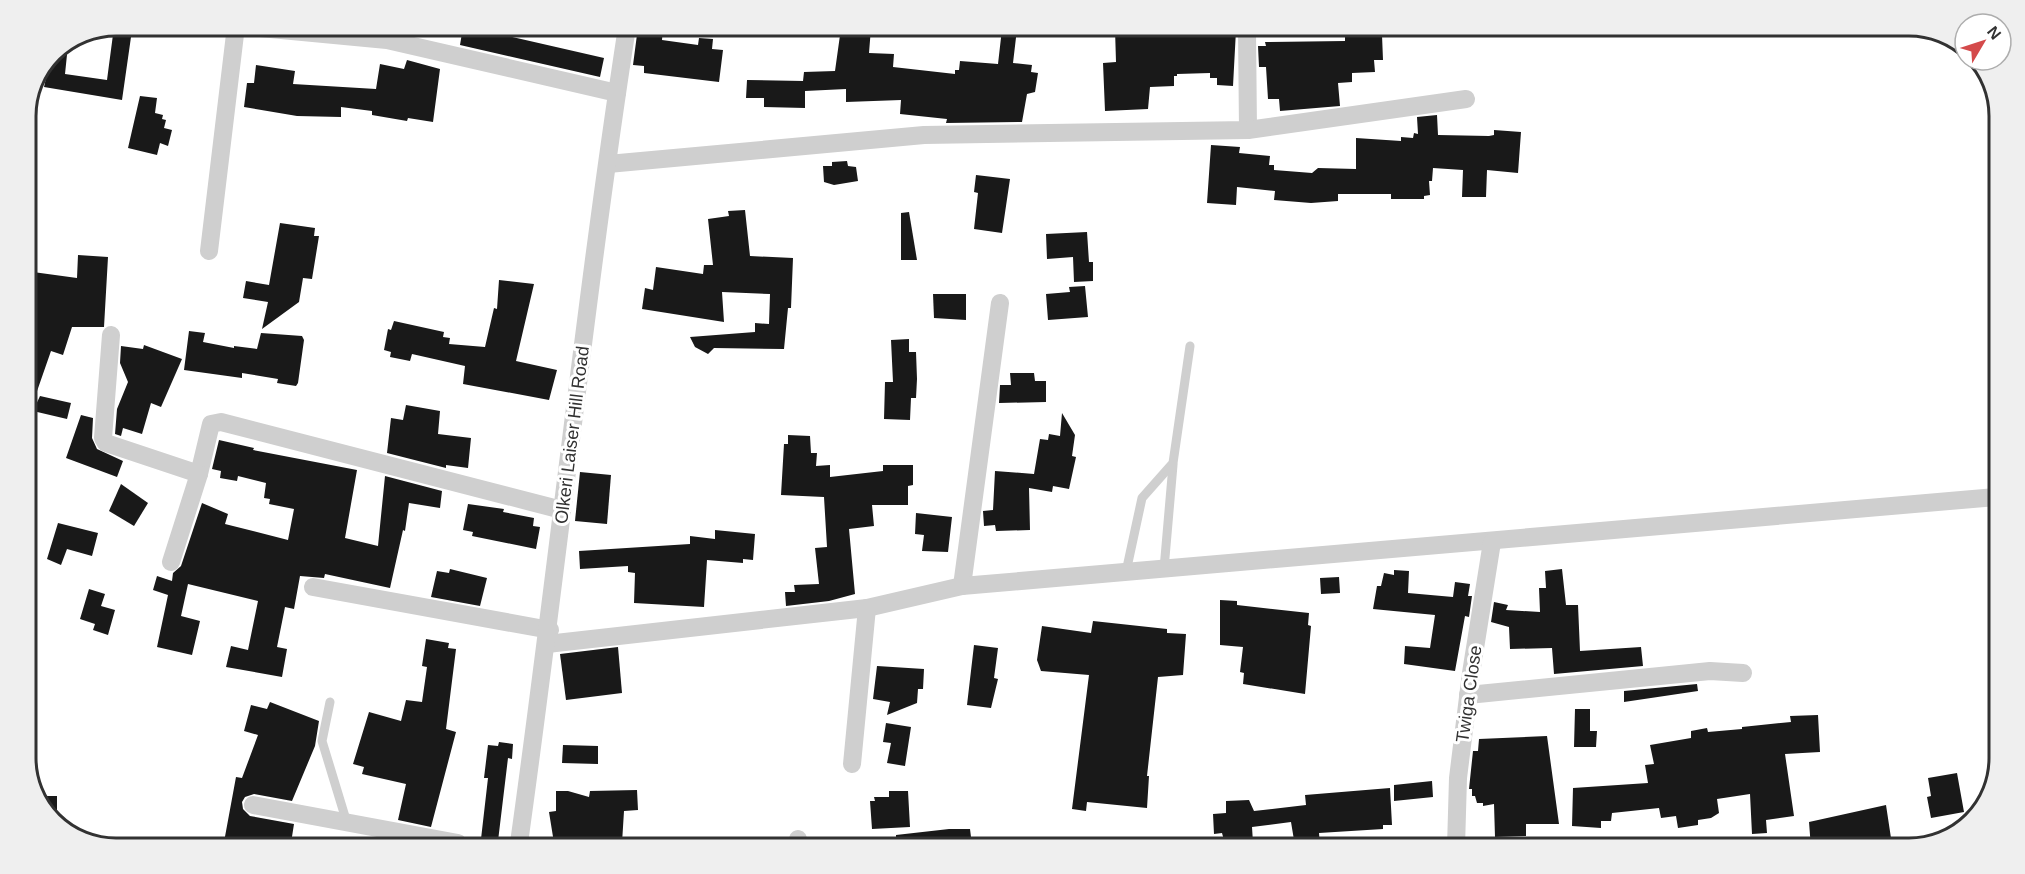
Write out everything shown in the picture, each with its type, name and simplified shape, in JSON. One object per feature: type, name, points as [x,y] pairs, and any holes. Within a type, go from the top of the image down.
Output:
[{"type":"street","points":[[209,251],[236,36]]},
{"type":"street","points":[[344,36],[387,40],[617,93]]},
{"type":"street","name":"Olkeri Laiser Hill Road","points":[[520,838],[626,36]]},
{"type":"street","points":[[1247,36],[1248,130]]},
{"type":"street","points":[[608,164],[924,135],[1248,130],[1466,99]]},
{"type":"street","points":[[962,586],[1000,303]]},
{"type":"street","points":[[111,335],[103,438],[106,443],[199,474]]},
{"type":"street","points":[[171,562],[199,474],[211,424],[221,422],[562,510]]},
{"type":"street","points":[[313,588],[548,637],[867,608],[962,586],[1989,498]]},
{"type":"street","name":"Twiga Close","points":[[1456,838],[1458,778],[1468,695],[1492,542]]},
{"type":"street","points":[[852,764],[867,608]]},
{"type":"street","points":[[1468,695],[1710,671],[1743,673]]},
{"type":"street","points":[[253,805],[432,838]]},
{"type":"lane","points":[[1164,569],[1173,463],[1190,346]]},
{"type":"lane","points":[[1126,572],[1142,498],[1173,463]]},
{"type":"lane","points":[[330,702],[322,741],[347,822]]},
{"type":"building","points":[[113,36],[131,36],[122,100],[44,87],[46,78],[53,67],[67,53],[65,74],[107,80]]},
{"type":"building","points":[[462,36],[508,36],[604,58],[600,77],[460,45]]},
{"type":"building","points":[[637,36],[662,36],[662,40],[698,45],[699,38],[713,39],[712,49],[723,50],[719,82],[644,73],[644,66],[633,65]]},
{"type":"building","points":[[840,36],[870,36],[869,53],[894,54],[893,67],[955,74],[955,70],[959,70],[960,61],[998,64],[1001,36],[1016,36],[1013,63],[1032,65],[1031,72],[1038,73],[1035,92],[1027,94],[1022,122],[946,123],[947,119],[900,114],[901,100],[846,102],[846,89],[805,91],[805,108],[764,107],[764,98],[746,98],[747,80],[803,81],[804,72],[835,71]]},
{"type":"building","points":[[1115,36],[1236,36],[1233,86],[1217,85],[1217,78],[1210,78],[1210,73],[1177,74],[1174,76],[1174,86],[1150,87],[1148,109],[1105,111],[1103,63],[1116,62]]},
{"type":"building","points":[[1382,36],[1383,60],[1374,60],[1375,72],[1352,73],[1352,82],[1338,83],[1340,106],[1280,111],[1279,99],[1268,99],[1266,67],[1259,67],[1258,46],[1266,46],[1265,42],[1345,41],[1345,37]]},
{"type":"building","points":[[407,60],[440,69],[433,122],[408,118],[407,121],[372,115],[372,111],[341,107],[341,117],[297,116],[244,107],[247,83],[254,83],[256,65],[295,71],[293,84],[376,89],[380,64],[404,69]]},
{"type":"building","points":[[140,96],[157,98],[155,113],[163,115],[162,119],[166,120],[164,128],[172,130],[168,146],[160,143],[157,155],[128,148]]},
{"type":"building","points":[[1437,115],[1438,135],[1489,136],[1494,135],[1494,130],[1521,132],[1518,173],[1487,170],[1486,197],[1462,197],[1463,170],[1433,168],[1432,181],[1429,181],[1430,195],[1424,196],[1424,199],[1391,199],[1391,194],[1338,194],[1338,201],[1311,203],[1274,200],[1275,191],[1237,187],[1236,205],[1207,203],[1211,145],[1240,147],[1239,153],[1270,156],[1269,165],[1274,165],[1274,170],[1312,173],[1318,168],[1356,169],[1356,138],[1401,141],[1401,137],[1413,138],[1414,133],[1418,134],[1417,117]]},
{"type":"building","points":[[847,161],[848,166],[856,167],[858,181],[834,185],[824,182],[823,166],[832,166],[832,162]]},
{"type":"building","points":[[976,175],[1010,179],[1002,233],[974,229],[978,193],[974,192]]},
{"type":"building","points":[[745,210],[750,256],[793,258],[791,308],[788,308],[784,349],[714,348],[708,354],[695,347],[690,337],[755,332],[755,323],[769,324],[770,294],[722,292],[724,322],[642,309],[645,288],[653,290],[656,267],[703,274],[704,265],[713,265],[708,219],[729,216],[728,211]]},
{"type":"building","points":[[909,212],[917,260],[901,260],[901,213]]},
{"type":"building","points":[[280,223],[315,228],[314,236],[319,236],[312,279],[303,278],[299,302],[262,329],[268,302],[243,298],[246,281],[269,285]]},
{"type":"building","points":[[1087,232],[1089,262],[1093,262],[1093,281],[1074,282],[1073,257],[1047,259],[1046,234]]},
{"type":"building","points":[[78,255],[108,257],[104,327],[72,327],[63,355],[51,351],[36,394],[36,272],[77,278]]},
{"type":"building","points":[[499,280],[534,284],[516,361],[557,370],[549,400],[463,384],[465,366],[412,354],[410,361],[390,357],[391,352],[384,350],[388,329],[391,330],[394,321],[444,332],[443,337],[450,338],[449,344],[485,347],[494,308],[497,309]]},
{"type":"building","points":[[1085,286],[1088,317],[1048,320],[1046,294],[1070,292],[1069,287]]},
{"type":"building","points":[[933,294],[966,294],[966,320],[934,318]]},
{"type":"building","points":[[189,331],[205,333],[203,342],[234,348],[234,346],[257,349],[261,333],[302,336],[304,340],[298,383],[296,386],[277,383],[278,379],[242,373],[242,378],[184,370]]},
{"type":"building","points":[[909,339],[909,352],[916,352],[917,379],[916,398],[911,398],[910,420],[884,419],[885,382],[893,382],[891,340]]},
{"type":"building","points":[[144,345],[182,359],[161,407],[151,403],[142,434],[123,428],[121,436],[115,434],[117,409],[128,382],[120,363],[121,346],[143,349]]},
{"type":"building","points":[[1010,373],[1034,373],[1035,381],[1046,381],[1046,402],[999,403],[1000,385],[1011,385]]},
{"type":"building","points":[[40,396],[71,403],[67,419],[36,412]]},
{"type":"building","points":[[406,405],[440,411],[438,434],[471,438],[468,468],[446,465],[446,468],[387,453],[391,418],[403,420]]},
{"type":"building","points":[[1062,413],[1075,435],[1072,456],[1076,457],[1069,489],[1053,486],[1052,492],[1029,488],[1030,530],[996,531],[995,525],[984,526],[983,511],[993,510],[995,471],[1034,474],[1040,439],[1048,440],[1049,434],[1060,436]]},
{"type":"building","points":[[81,415],[93,418],[92,438],[97,449],[123,461],[117,477],[66,458]]},
{"type":"building","points":[[788,435],[810,436],[811,453],[817,453],[816,466],[830,465],[830,477],[883,471],[883,465],[913,465],[913,485],[908,486],[908,505],[872,505],[874,526],[849,529],[855,594],[829,601],[786,606],[785,592],[795,592],[794,585],[819,584],[815,548],[827,547],[824,497],[781,495],[784,444],[788,444]]},
{"type":"building","points":[[219,440],[254,448],[253,450],[357,470],[345,538],[378,546],[385,476],[442,491],[440,508],[409,503],[405,531],[403,530],[390,588],[325,574],[324,578],[300,576],[294,609],[285,607],[277,647],[287,649],[282,677],[226,667],[231,646],[248,650],[258,601],[188,584],[181,616],[200,621],[192,655],[157,647],[168,595],[153,590],[157,576],[172,581],[173,573],[181,566],[202,503],[228,514],[225,524],[288,540],[294,509],[269,504],[270,499],[264,498],[266,483],[238,476],[237,481],[220,478],[221,471],[212,469]]},
{"type":"building","points":[[580,472],[611,475],[607,524],[575,521]]},
{"type":"building","points":[[121,484],[148,503],[134,526],[109,511]]},
{"type":"building","points":[[468,504],[504,509],[503,512],[534,518],[533,526],[540,527],[536,549],[472,536],[473,532],[463,530]]},
{"type":"building","points":[[916,513],[952,517],[948,552],[922,551],[924,535],[915,534]]},
{"type":"building","points":[[58,523],[98,533],[92,556],[67,549],[61,565],[47,559]]},
{"type":"building","points":[[715,530],[755,534],[753,560],[743,559],[743,563],[707,560],[704,607],[634,603],[635,573],[628,572],[628,566],[580,569],[579,551],[690,544],[690,536],[715,539]]},
{"type":"building","points":[[450,569],[487,578],[480,606],[431,597],[437,571],[449,573]]},
{"type":"building","points":[[1562,569],[1566,605],[1578,605],[1580,651],[1641,647],[1643,666],[1554,674],[1552,648],[1510,649],[1509,627],[1491,622],[1494,602],[1508,605],[1506,610],[1540,612],[1539,588],[1546,588],[1545,571]]},
{"type":"building","points":[[1394,570],[1409,571],[1408,593],[1453,597],[1455,582],[1470,584],[1468,596],[1472,596],[1469,617],[1465,616],[1455,671],[1404,664],[1405,646],[1430,648],[1435,615],[1373,609],[1377,586],[1381,586],[1384,573],[1394,575]]},
{"type":"building","points":[[1339,577],[1340,593],[1321,594],[1320,578]]},
{"type":"building","points":[[89,589],[105,594],[101,606],[115,610],[108,635],[93,630],[95,624],[80,619]]},
{"type":"building","points":[[1220,600],[1237,601],[1237,605],[1309,613],[1308,625],[1311,626],[1305,694],[1243,684],[1244,673],[1240,672],[1243,647],[1220,645]]},
{"type":"building","points":[[1093,621],[1167,629],[1167,633],[1186,634],[1183,675],[1158,677],[1147,776],[1149,776],[1147,808],[1087,802],[1086,811],[1072,809],[1089,675],[1041,671],[1037,660],[1042,626],[1091,633]]},
{"type":"building","points":[[426,639],[449,643],[448,648],[456,649],[446,729],[456,732],[431,827],[398,820],[406,784],[362,774],[364,767],[353,764],[369,712],[401,721],[406,700],[422,702],[427,667],[422,666]]},
{"type":"building","points":[[974,645],[998,648],[994,678],[998,679],[991,708],[967,705]]},
{"type":"building","points":[[618,647],[622,693],[566,700],[560,654]]},
{"type":"building","points":[[877,666],[924,669],[923,689],[918,689],[917,703],[887,715],[890,702],[873,699]]},
{"type":"building","points":[[1697,684],[1698,691],[1624,702],[1624,691]]},
{"type":"building","points":[[270,702],[319,721],[315,746],[292,801],[254,794],[245,797],[242,802],[243,809],[250,816],[294,824],[292,838],[225,838],[236,777],[242,778],[258,735],[244,731],[251,705],[267,709]]},
{"type":"building","points":[[1575,709],[1590,709],[1590,731],[1597,731],[1596,747],[1574,747]]},
{"type":"building","points":[[1818,715],[1820,752],[1785,754],[1794,816],[1766,820],[1767,833],[1752,834],[1750,794],[1717,799],[1719,813],[1711,818],[1698,820],[1698,825],[1678,828],[1676,816],[1661,818],[1659,808],[1612,813],[1611,821],[1601,821],[1601,828],[1572,826],[1573,788],[1648,783],[1645,765],[1654,764],[1650,745],[1691,738],[1691,731],[1707,728],[1708,732],[1742,729],[1742,727],[1791,722],[1790,716]]},
{"type":"building","points":[[886,723],[911,727],[905,766],[887,763],[891,743],[883,742]]},
{"type":"building","points":[[1547,736],[1559,824],[1526,824],[1526,836],[1495,837],[1494,804],[1483,806],[1483,803],[1477,803],[1475,796],[1472,796],[1472,789],[1469,789],[1473,751],[1478,751],[1479,739]]},
{"type":"building","points":[[499,742],[513,744],[512,759],[508,758],[498,838],[481,838],[488,778],[484,778],[488,745],[498,746]]},
{"type":"building","points":[[563,745],[598,746],[598,764],[562,763]]},
{"type":"building","points":[[1957,773],[1964,812],[1931,818],[1927,797],[1931,796],[1928,778]]},
{"type":"building","points":[[1432,781],[1433,797],[1394,801],[1394,785]]},
{"type":"building","points":[[1390,788],[1392,825],[1383,825],[1383,829],[1319,833],[1319,838],[1294,838],[1291,822],[1252,827],[1253,838],[1223,838],[1222,833],[1214,834],[1213,814],[1226,813],[1226,801],[1249,800],[1254,811],[1306,805],[1305,795]]},
{"type":"building","points":[[637,790],[638,810],[624,811],[622,838],[553,838],[549,812],[556,811],[556,791],[568,791],[589,797],[590,791]]},
{"type":"building","points":[[889,791],[908,791],[910,827],[872,829],[870,801],[875,801],[874,797],[889,797]]},
{"type":"building","points":[[46,796],[57,796],[57,812]]},
{"type":"building","points":[[1886,805],[1891,838],[1810,838],[1809,822]]},
{"type":"building","points":[[970,829],[971,838],[896,838],[896,835]]}]
